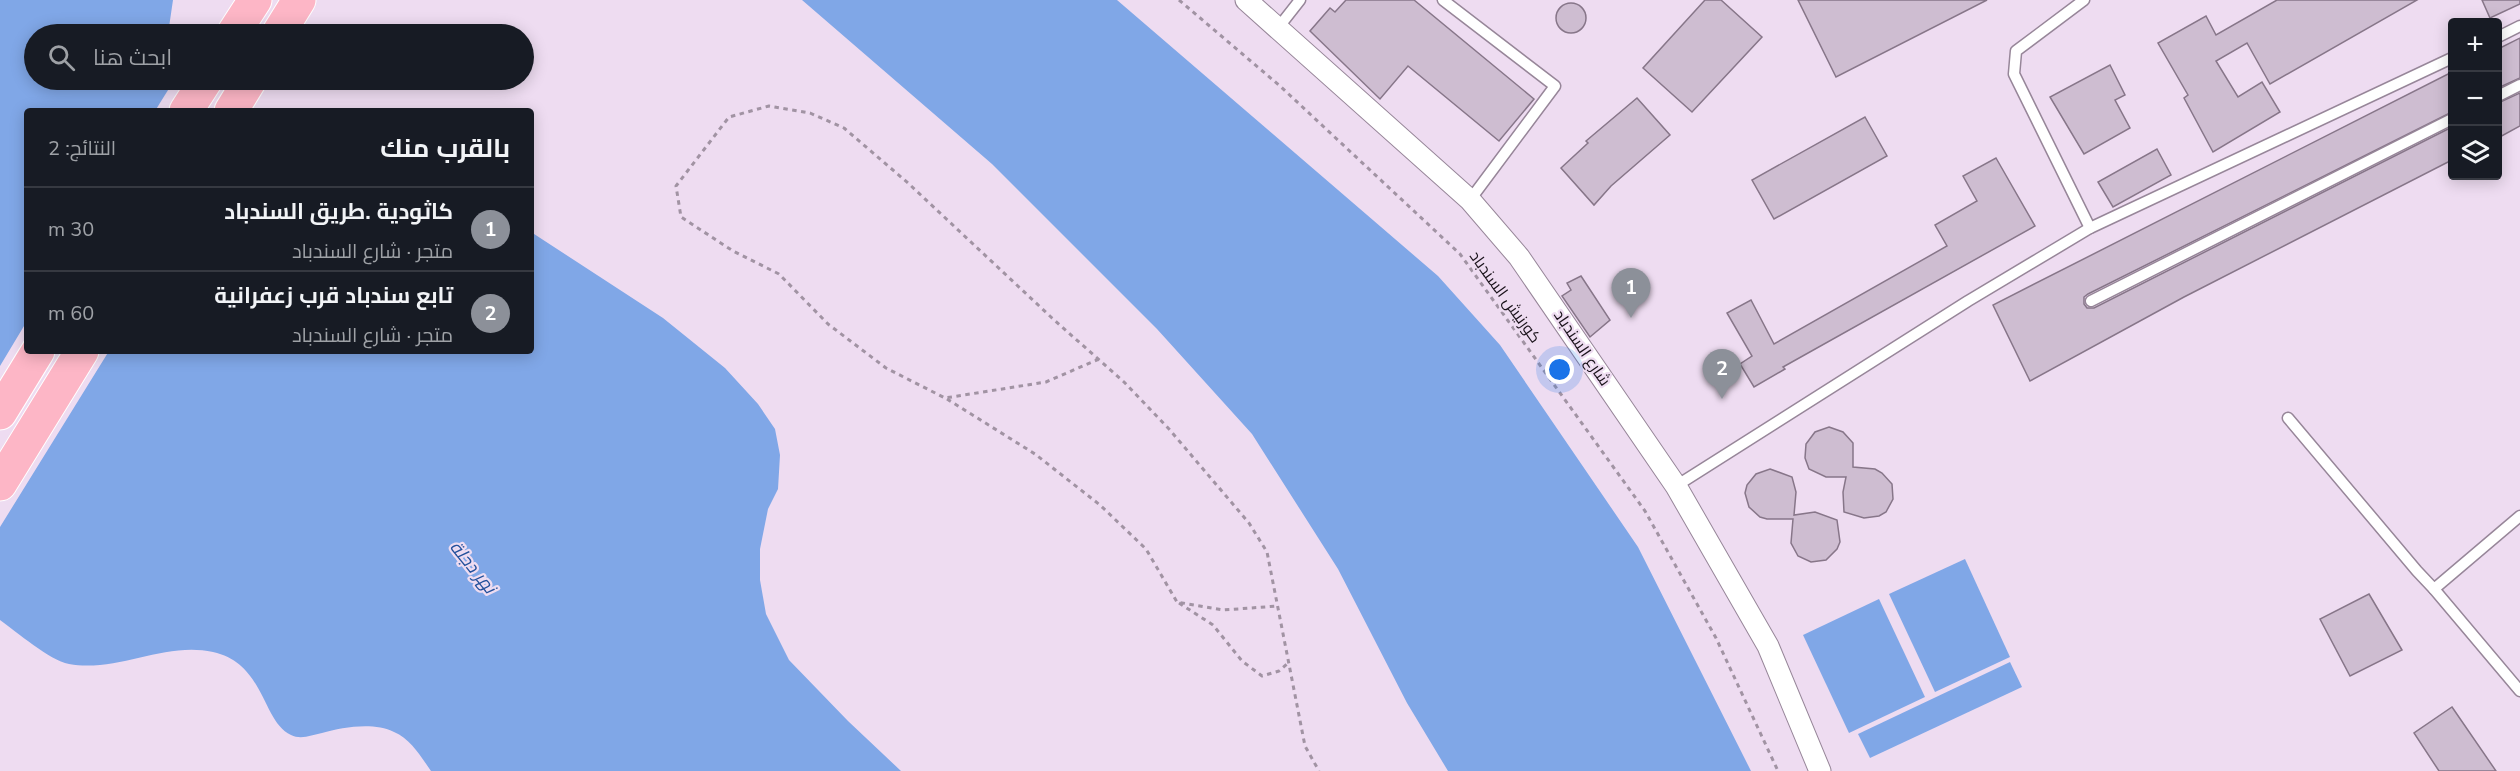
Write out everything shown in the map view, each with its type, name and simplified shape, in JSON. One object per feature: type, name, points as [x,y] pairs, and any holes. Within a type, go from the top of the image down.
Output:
[{"type":"highway","points":[[240,24],[255,0]]},
{"type":"highway","points":[[284,24],[299,0]]},
{"type":"highway","points":[[188,108],[200,90]]},
{"type":"highway","points":[[233,108],[244,90]]},
{"type":"highway","points":[[0,413],[36,354]]},
{"type":"highway","points":[[0,484],[80,354]]},
{"type":"street","name":"شارع السندباد","points":[[1246,0],[1470,200],[1519,257],[1676,486],[1768,646],[1820,771]]},
{"type":"lane","points":[[1278,28],[1300,0]]},
{"type":"lane","points":[[1443,0],[1555,86],[1470,200]]},
{"type":"lane","points":[[2084,0],[2016,51],[2013,74],[2090,228]]},
{"type":"lane","points":[[2502,35],[2520,26]]},
{"type":"lane","points":[[1676,486],[1968,301],[2090,228],[2448,60]]},
{"type":"lane","points":[[2502,94],[2520,85]]},
{"type":"lane","points":[[2091,301],[2448,121]]},
{"type":"lane","points":[[2288,418],[2416,572],[2434,589],[2520,691]]},
{"type":"lane","points":[[2434,589],[2520,516]]},
{"type":"path","name":"كورنيش السندباد","points":[[1179,0],[1280,86],[1460,254],[1645,511],[1716,638],[1778,771]]},
{"type":"path","points":[[1288,663],[1279,670],[1262,676],[1242,661],[1213,626],[1177,602],[1146,549],[1100,505],[1035,454],[945,398],[886,368],[828,324],[779,274],[733,251],[681,218],[676,186],[729,117],[769,106],[810,113],[844,128],[962,232],[1124,381],[1169,429],[1249,524],[1267,552],[1305,746],[1319,771]]},
{"type":"path","points":[[945,398],[1046,382],[1099,359]]},
{"type":"path","points":[[1177,602],[1223,610],[1278,606]]},
{"type":"water","name":"نهر دجلة","points":[[0,0],[173,0],[169,24],[24,24],[24,90],[182,90],[216,108],[24,108],[24,354],[534,354],[534,234],[663,318],[725,368],[758,404],[775,429],[780,455],[778,489],[768,509],[760,549],[760,580],[766,614],[789,660],[901,771],[431,771],[411,744],[400,735],[386,729],[358,726],[306,737],[291,735],[281,728],[253,680],[243,668],[230,658],[213,652],[177,650],[105,664],[87,666],[69,664],[52,657],[0,620]]},
{"type":"water","points":[[802,0],[1117,0],[1438,276],[1500,345],[1638,547],[1751,771],[1448,771],[1407,703],[1338,569],[1252,434],[1157,329],[992,164]]},
{"type":"water","points":[[1965,559],[2010,657],[1935,692],[1889,594]]},
{"type":"water","points":[[1879,599],[1925,697],[1849,733],[1803,635]]},
{"type":"water","points":[[2010,662],[2022,687],[1870,758],[1858,734]]},
{"type":"pier","points":[[168,90],[189,90],[224,108],[157,108]]},
{"type":"pier","points":[[24,326],[24,354],[107,354],[0,527],[0,366]]},
{"type":"building","points":[[1346,0],[1414,0],[1534,99],[1499,141],[1408,66],[1380,99],[1310,31],[1330,8],[1335,12]]},
{"type":"building","points":[[1705,0],[1721,0],[1762,37],[1692,112],[1643,68]]},
{"type":"building","points":[[1798,0],[1987,0],[1836,77]]},
{"type":"building","points":[[2277,0],[2417,0],[2270,84],[2247,43],[2216,61],[2238,97],[2262,82],[2280,112],[2213,152],[2184,98],[2188,95],[2158,43],[2206,16],[2216,35]]},
{"type":"building","points":[[2482,0],[2520,0],[2520,4],[2490,18]]},
{"type":"building","points":[[1571,3],[1582,7],[1586,18],[1582,29],[1571,33],[1560,29],[1556,18],[1560,7]]},
{"type":"building","points":[[2520,38],[2520,78],[2502,86],[2502,72],[2502,47]]},
{"type":"building","points":[[2110,65],[2125,95],[2115,100],[2130,128],[2084,154],[2050,97]]},
{"type":"building","points":[[2448,74],[2448,114],[2088,294],[2084,297],[2084,304],[2087,308],[2094,308],[2448,129],[2448,162],[2184,297],[2030,381],[1993,305]]},
{"type":"building","points":[[2520,93],[2520,126],[2502,136],[2502,126],[2502,101]]},
{"type":"building","points":[[1637,98],[1670,135],[1611,186],[1594,205],[1561,168],[1588,143],[1586,141]]},
{"type":"building","points":[[1865,117],[1887,156],[1774,219],[1752,180]]},
{"type":"building","points":[[2157,149],[2171,175],[2113,207],[2098,182]]},
{"type":"building","points":[[1996,158],[2035,226],[1783,367],[1785,369],[1754,387],[1740,364],[1752,356],[1727,313],[1751,300],[1774,344],[1947,246],[1935,225],[1977,201],[1963,176]]},
{"type":"building","points":[[1581,276],[1610,320],[1590,337],[1562,296],[1571,290],[1567,283]]},
{"type":"building","points":[[1829,427],[1843,432],[1853,443],[1853,467],[1875,469],[1892,484],[1893,499],[1886,512],[1879,516],[1864,518],[1844,512],[1843,492],[1846,477],[1826,477],[1809,469],[1805,458],[1806,444],[1815,432]]},
{"type":"building","points":[[1770,469],[1792,477],[1796,492],[1794,515],[1815,512],[1837,520],[1840,542],[1837,549],[1826,560],[1811,562],[1798,556],[1791,543],[1793,519],[1767,519],[1760,517],[1749,507],[1745,493],[1747,485],[1756,474]]},
{"type":"building","points":[[2369,594],[2402,650],[2350,676],[2320,619]]},
{"type":"building","points":[[2452,707],[2496,771],[2439,771],[2414,733]]},
{"type":"place","name":"كاثودية .طريق السندباد","points":[[1631,318]]},
{"type":"place","name":"تابع سندباد قرب زعفرانية","points":[[1722,399]]}]
